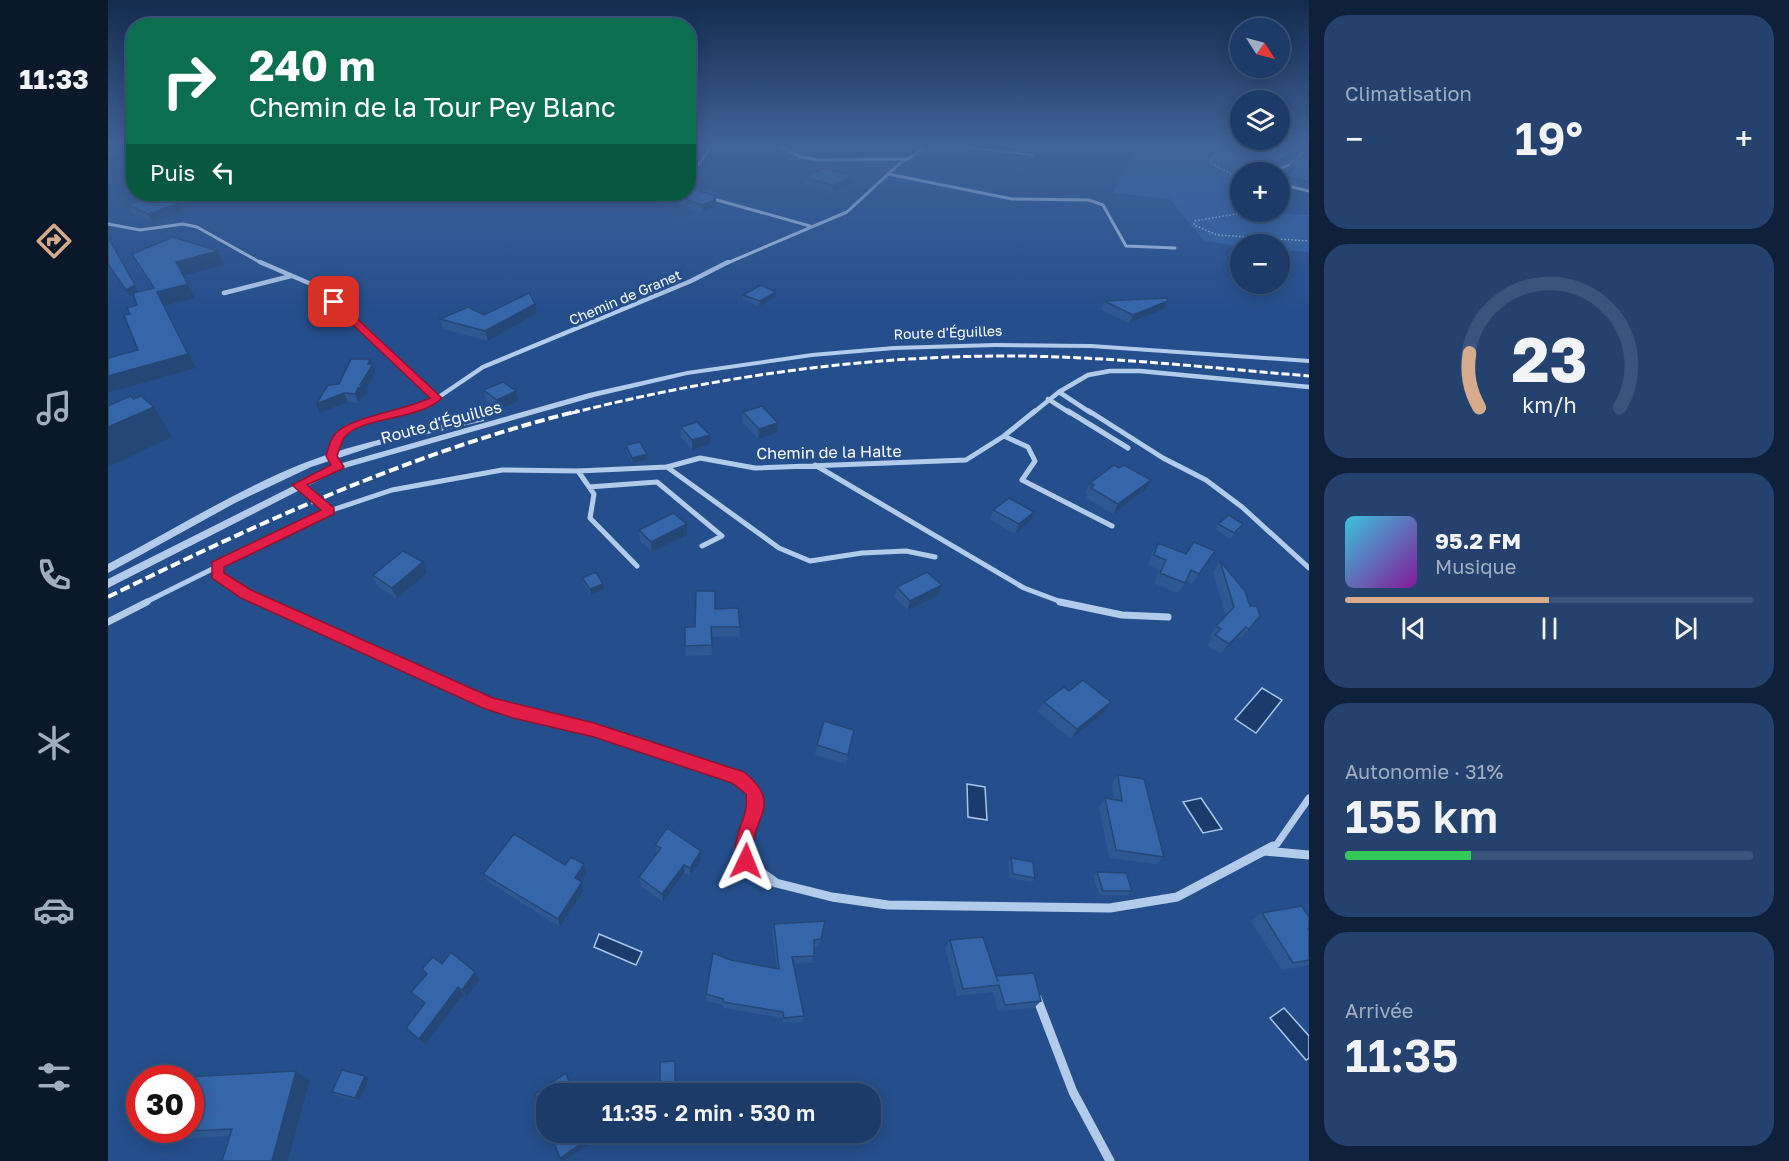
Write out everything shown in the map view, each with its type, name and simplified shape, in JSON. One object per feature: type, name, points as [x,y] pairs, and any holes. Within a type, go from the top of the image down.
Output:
[{"type":"street","points":[[720,201],[810,227]]},
{"type":"street","name":"Chemin de Granet","points":[[332,456],[335,442],[348,429],[374,419],[416,409],[483,367],[691,281],[749,252],[846,213],[859,201]]},
{"type":"street","points":[[1092,201],[1103,206],[1126,246],[1175,248]]},
{"type":"street","points":[[108,224],[140,230],[183,224],[197,227],[265,265],[318,286],[436,398]]},
{"type":"street","points":[[224,293],[292,276]]},
{"type":"street","name":"Route d'Éguilles","points":[[108,569],[283,475],[332,456],[667,377],[740,364],[812,355],[914,347],[1091,346],[1309,361]]},
{"type":"street","name":"Chemin de la Halte","points":[[108,622],[217,565],[329,511],[392,490],[502,470],[578,471],[667,467],[700,458],[755,468],[966,460],[1004,436],[1059,392],[1088,375],[1110,371],[1140,371],[1309,387]]},
{"type":"street","points":[[1059,392],[1163,458],[1206,480],[1309,568]]},
{"type":"street","name":"Route d'Éguilles","points":[[108,584],[298,485],[338,467],[592,395]]},
{"type":"street","points":[[1048,399],[1128,448]]},
{"type":"street","points":[[1004,436],[1028,447],[1035,461],[1022,480],[1112,526]]},
{"type":"street","points":[[332,456],[338,467]]},
{"type":"street","points":[[814,465],[1024,588],[1066,604],[1122,615],[1168,617]]},
{"type":"street","points":[[667,467],[779,548],[810,561],[862,553],[906,552],[935,557]]},
{"type":"street","points":[[578,471],[594,494],[590,518],[637,566]]},
{"type":"street","points":[[283,475],[329,511]]},
{"type":"street","points":[[589,487],[657,482],[722,536],[702,546]]},
{"type":"street","points":[[217,565],[217,575],[246,594],[488,703],[513,712],[594,730],[738,777],[754,790],[756,804],[742,848],[746,861],[776,883],[831,897],[888,904],[1110,908],[1177,897],[1264,851],[1284,836],[1304,801],[1309,798]]},
{"type":"street","points":[[1264,851],[1309,855]]},
{"type":"street","points":[[1037,998],[1073,1092],[1110,1161]]},
{"type":"path","points":[[1230,215],[1195,221],[1194,225],[1203,232],[1219,237],[1254,236],[1309,241]]},
{"type":"shaded area","points":[[1172,201],[1230,201],[1230,222],[1290,222],[1290,214],[1309,215],[1309,252],[1290,251],[1290,234],[1230,234],[1230,245],[1204,241]]},
{"type":"shaded area","points":[[1262,688],[1282,700],[1256,733],[1235,719]]},
{"type":"shaded area","points":[[967,784],[985,787],[987,820],[968,817]]},
{"type":"shaded area","points":[[1201,798],[1222,829],[1203,833],[1183,802]]},
{"type":"shaded area","points":[[599,934],[642,952],[636,965],[594,947]]},
{"type":"shaded area","points":[[1284,1008],[1309,1036],[1309,1058],[1306,1060],[1270,1018]]},
{"type":"building","points":[[137,201],[172,201],[178,204],[148,214],[127,204]]},
{"type":"building","points":[[691,201],[711,201],[702,205]]},
{"type":"building","points":[[108,237],[135,285],[126,290],[108,264]]},
{"type":"building","points":[[173,237],[218,251],[176,262],[188,284],[157,292],[188,354],[108,376],[108,358],[138,350],[124,315],[130,314],[127,308],[137,305],[133,293],[154,288],[132,254]]},
{"type":"building","points":[[761,285],[776,292],[760,301],[743,295]]},
{"type":"building","points":[[529,293],[535,304],[485,331],[440,319],[468,307],[484,315]]},
{"type":"building","points":[[1167,298],[1168,301],[1133,315],[1104,301]]},
{"type":"building","points":[[351,359],[370,359],[368,364],[373,364],[360,385],[366,385],[358,388],[355,394],[344,393],[316,404],[328,385],[339,384]]},
{"type":"building","points":[[503,382],[516,391],[497,400],[483,390]]},
{"type":"building","points":[[130,396],[134,399],[141,396],[154,407],[108,427],[108,406]]},
{"type":"building","points":[[762,406],[778,423],[759,429],[743,412]]},
{"type":"building","points":[[697,422],[710,435],[692,440],[681,427]]},
{"type":"building","points":[[640,442],[647,454],[632,458],[626,445]]},
{"type":"building","points":[[1114,465],[1119,468],[1124,465],[1151,480],[1118,504],[1091,488],[1094,485],[1090,483]]},
{"type":"building","points":[[1009,498],[1034,512],[1019,524],[993,510]]},
{"type":"building","points":[[673,513],[687,524],[651,542],[639,530]]},
{"type":"building","points":[[1229,515],[1243,524],[1234,533],[1218,524]]},
{"type":"building","points":[[1194,542],[1215,551],[1199,574],[1191,570],[1185,583],[1160,573],[1166,560],[1154,555],[1158,543],[1186,554]]},
{"type":"building","points":[[403,551],[423,562],[392,588],[373,575]]},
{"type":"building","points":[[1220,561],[1245,591],[1250,606],[1257,606],[1260,616],[1249,629],[1246,627],[1229,644],[1215,635],[1221,629],[1216,626],[1234,607]]},
{"type":"building","points":[[596,572],[603,584],[590,589],[582,578]]},
{"type":"building","points":[[927,572],[942,585],[910,601],[897,587]]},
{"type":"building","points":[[696,591],[715,591],[715,609],[738,608],[740,627],[711,627],[712,645],[685,646],[685,627],[695,627]]},
{"type":"building","points":[[1083,680],[1111,702],[1077,729],[1044,702],[1064,687],[1069,691]]},
{"type":"building","points":[[824,721],[854,730],[848,755],[817,745]]},
{"type":"building","points":[[1118,775],[1144,779],[1164,857],[1116,850],[1105,798],[1122,801]]},
{"type":"building","points":[[667,828],[701,851],[690,868],[684,865],[662,894],[639,877],[661,848],[655,845]]},
{"type":"building","points":[[514,834],[565,865],[571,857],[584,864],[575,878],[582,882],[558,919],[483,874]]},
{"type":"building","points":[[1011,858],[1033,862],[1035,878],[1013,874]]},
{"type":"building","points":[[1097,872],[1126,873],[1132,891],[1103,891]]},
{"type":"building","points":[[1302,906],[1309,917],[1309,960],[1293,963],[1262,913]]},
{"type":"building","points":[[825,921],[821,939],[814,940],[814,956],[792,957],[804,1016],[784,1018],[783,1012],[723,1002],[723,999],[706,994],[713,953],[731,960],[779,969],[774,924]]},
{"type":"building","points":[[983,937],[996,976],[1034,973],[1041,1001],[1005,1005],[999,985],[963,989],[950,940]]},
{"type":"building","points":[[451,952],[475,972],[462,990],[458,987],[419,1039],[406,1028],[425,1003],[411,992],[427,974],[422,969],[433,957],[442,964]]},
{"type":"building","points":[[675,1061],[675,1083],[660,1083],[660,1062]]},
{"type":"building","points":[[342,1070],[365,1076],[355,1098],[332,1092]]},
{"type":"building","points":[[296,1071],[272,1161],[222,1161],[232,1129],[204,1130],[204,1076]]},
{"type":"building","points":[[566,1073],[570,1083],[551,1083]]},
{"type":"building","points":[[554,1143],[582,1143],[560,1158]]},
{"type":"railway","points":[[572,413],[738,378],[906,359],[1018,356],[1091,358],[1309,376]]},
{"type":"railway","points":[[108,597],[222,542],[338,491],[456,447],[578,411]]},
{"type":"route","points":[[334,302],[436,398],[416,409],[362,423],[339,436],[332,456],[338,467],[298,485],[318,499],[329,511],[217,565],[217,575],[246,594],[488,703],[513,712],[594,730],[738,777],[754,790],[756,804],[742,848],[746,861]]}]
